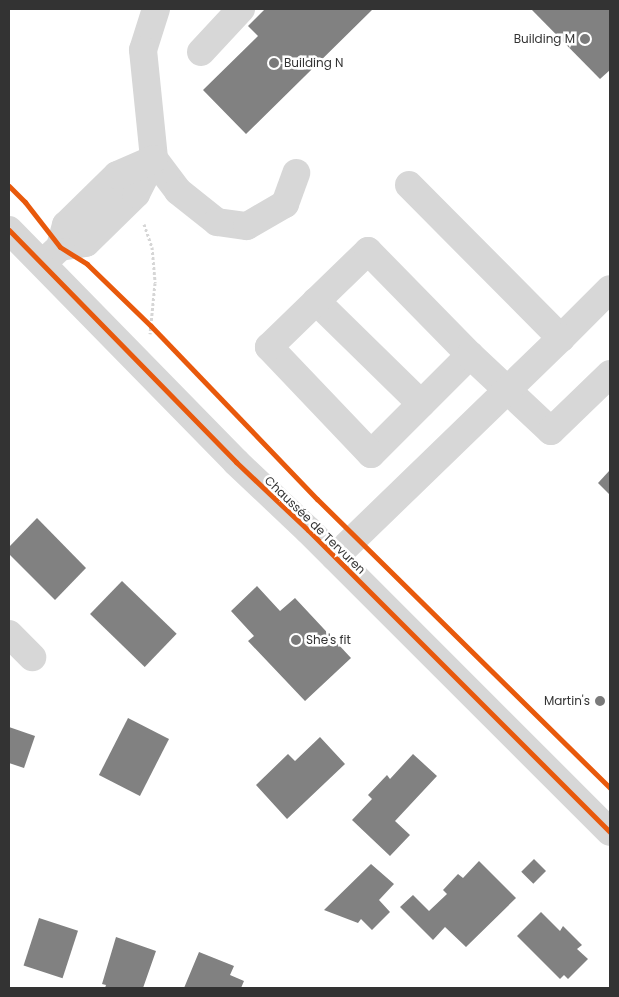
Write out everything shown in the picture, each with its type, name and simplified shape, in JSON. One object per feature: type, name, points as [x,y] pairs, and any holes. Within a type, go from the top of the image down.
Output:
[{"type":"street","points":[[156,9],[143,50],[154,159],[178,191],[216,222],[248,226],[285,204],[296,173]]},
{"type":"street","points":[[201,52],[241,9]]},
{"type":"street","points":[[51,255],[86,243],[136,194],[154,159]]},
{"type":"street","points":[[409,185],[561,338]]},
{"type":"street","name":"Chaussée de Tervuren","points":[[9,230],[51,255],[144,369],[610,832]]},
{"type":"street","points":[[470,355],[371,454],[269,347],[368,251],[470,355],[551,431],[610,374]]},
{"type":"street","points":[[334,557],[508,391],[610,289]]},
{"type":"street","points":[[316,301],[421,404]]},
{"type":"street","points":[[9,634],[32,657]]},
{"type":"path","points":[[142,220],[152,248],[155,283],[144,369]]},
{"type":"path","points":[[144,320],[158,334]]},
{"type":"building","name":"Building N","points":[[265,9],[373,9],[246,134],[203,90],[258,36],[248,26]]},
{"type":"building","name":"Building M","points":[[531,9],[610,9],[610,70],[600,79]]},
{"type":"building","points":[[610,470],[610,495],[598,483]]},
{"type":"building","points":[[37,518],[86,568],[55,600],[9,554],[9,547]]},
{"type":"building","points":[[122,581],[177,634],[145,667],[90,614]]},
{"type":"building","points":[[257,586],[280,611],[295,598],[351,658],[305,701],[248,641],[254,636],[231,611]]},
{"type":"building","points":[[128,718],[169,739],[140,796],[99,775]]},
{"type":"building","points":[[9,727],[35,736],[24,768],[9,763]]},
{"type":"building","points":[[320,737],[345,764],[287,819],[256,785],[288,754],[295,761]]},
{"type":"building","points":[[413,754],[437,776],[395,821],[410,835],[390,856],[352,820],[372,799],[368,795],[387,775],[390,779]]},
{"type":"building","points":[[534,859],[546,871],[533,884],[521,872]]},
{"type":"building","points":[[479,861],[516,898],[466,947],[445,927],[433,940],[400,907],[413,895],[429,911],[447,894],[443,890],[458,874],[463,878]]},
{"type":"building","points":[[371,864],[394,884],[379,900],[390,912],[372,930],[361,919],[358,923],[324,910]]},
{"type":"building","points":[[541,912],[560,931],[563,926],[582,945],[577,949],[588,959],[568,979],[564,975],[560,979],[517,936]]},
{"type":"building","points":[[39,918],[78,931],[63,978],[24,966]]},
{"type":"building","points":[[116,937],[156,951],[143,988],[105,988],[106,985],[102,984]]},
{"type":"building","points":[[199,952],[234,966],[230,975],[244,981],[241,988],[184,988]]},
{"type":"cycle path","points":[[9,186],[25,202],[60,247],[87,264],[151,326],[317,499],[610,788]]},
{"type":"cycle path","points":[[9,230],[236,462],[308,530],[610,832]]},
{"type":"place","name":"Building M","points":[[585,39]]},
{"type":"place","name":"Building N","points":[[274,63]]},
{"type":"place","name":"She's fit","points":[[296,640]]},
{"type":"place","name":"Martin's","points":[[600,701]]}]
